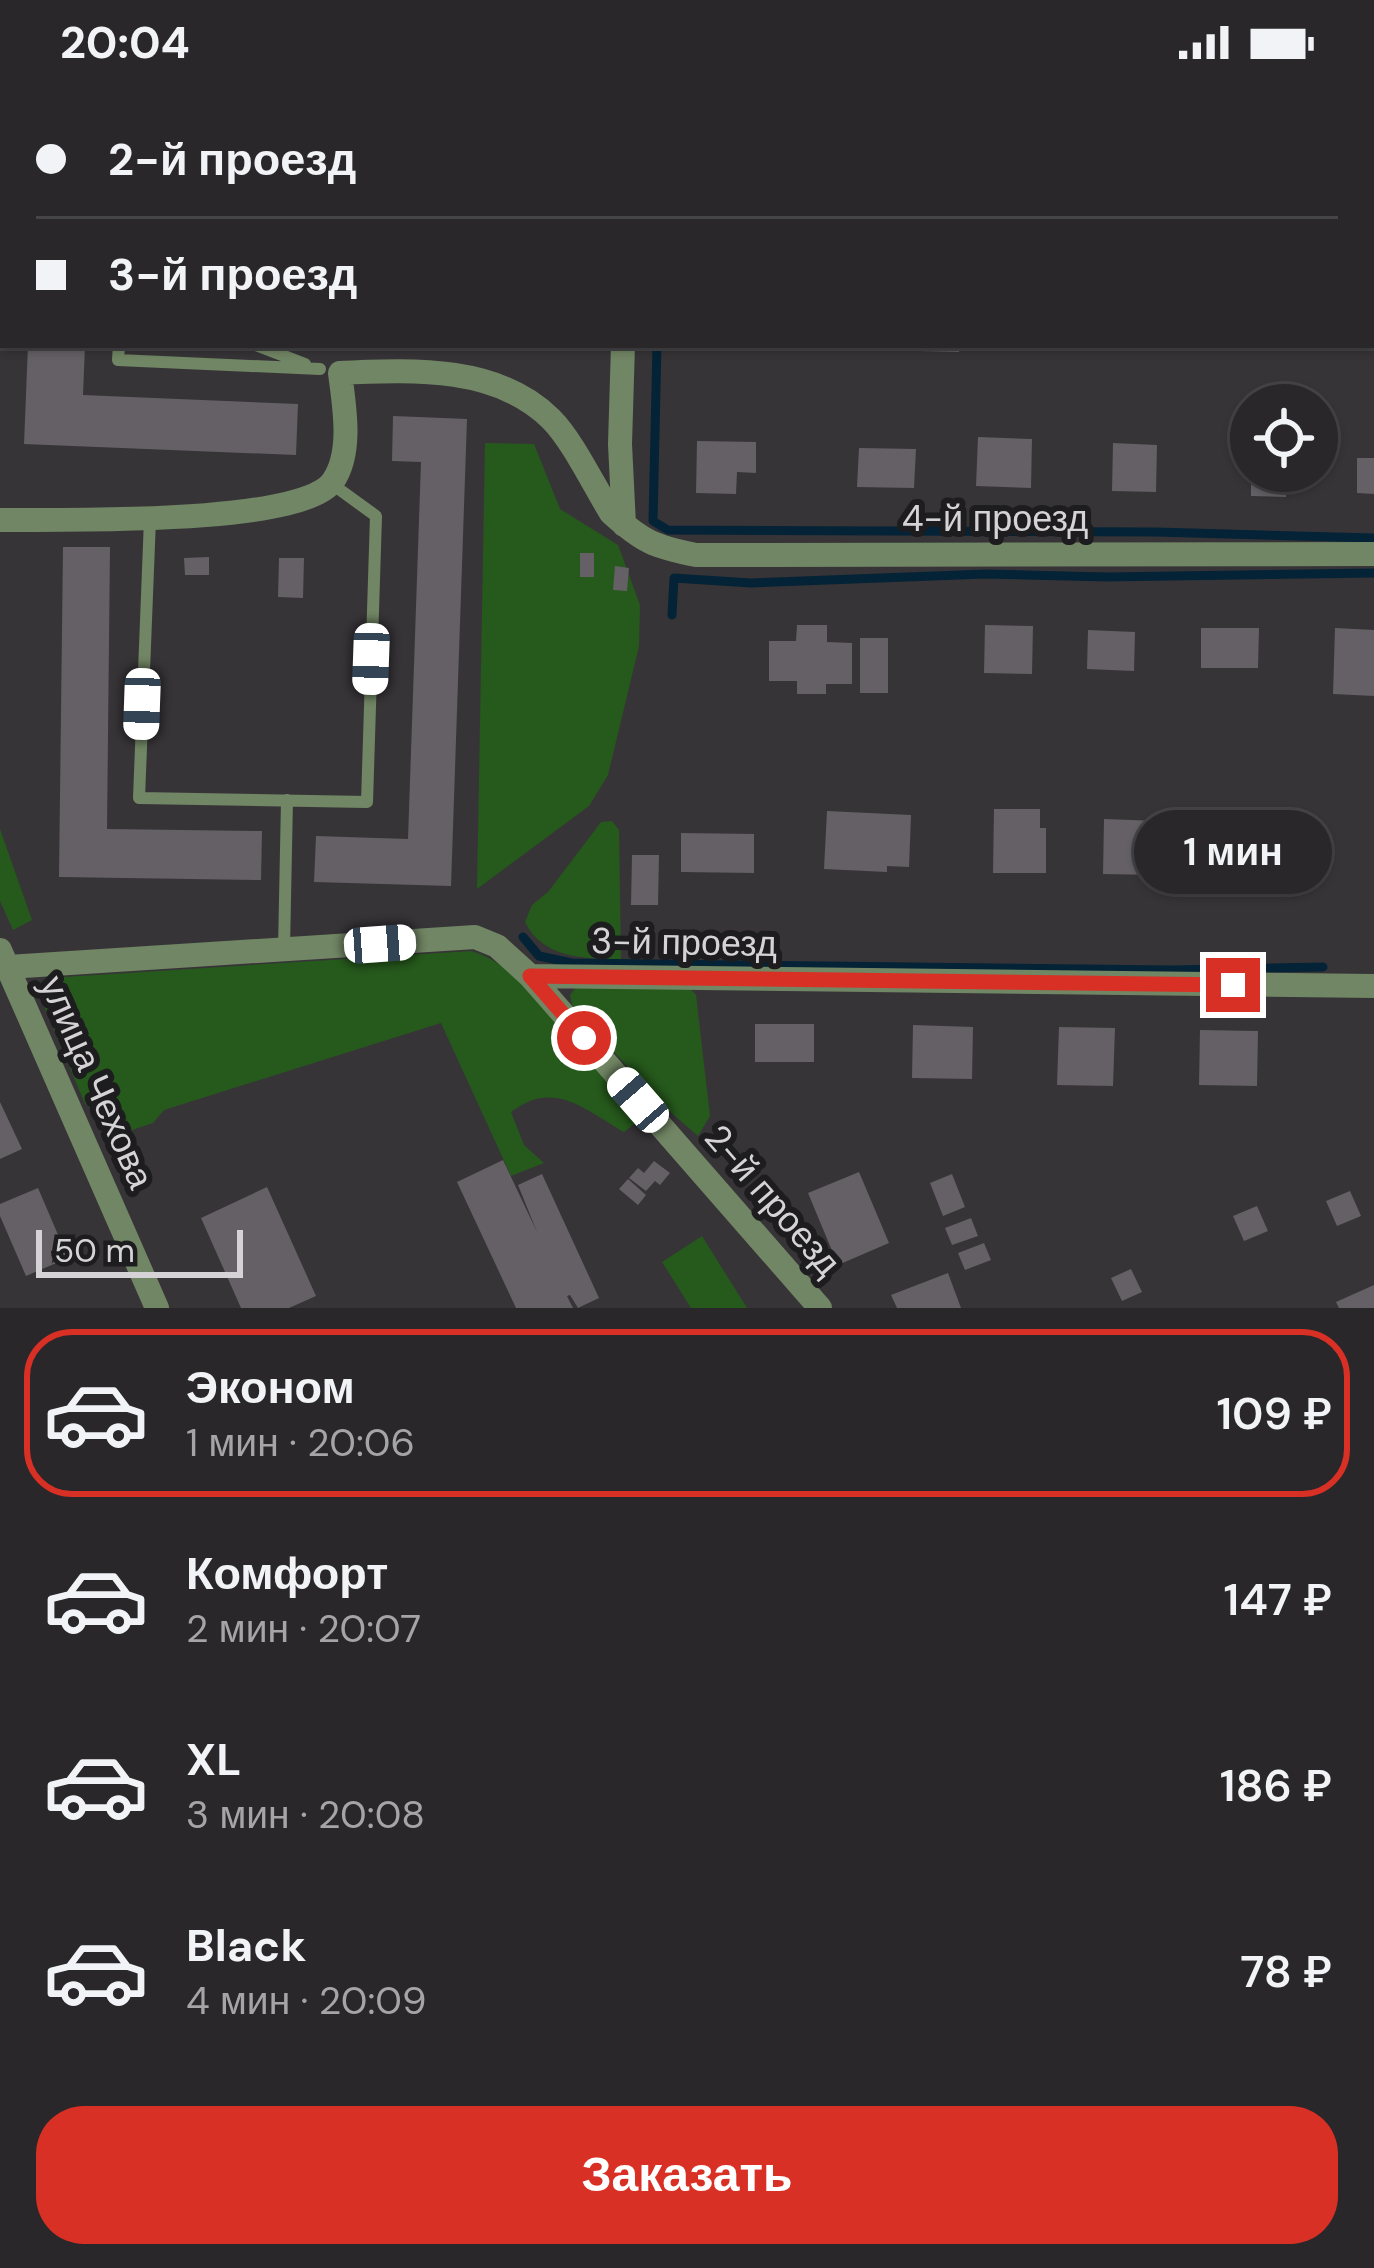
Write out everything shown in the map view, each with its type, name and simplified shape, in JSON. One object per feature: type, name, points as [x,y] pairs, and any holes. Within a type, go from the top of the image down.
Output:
[{"type":"street","points":[[623,348],[624,525]]},
{"type":"street","points":[[0,520],[151,518],[271,510],[306,501],[332,484],[342,461],[345,419],[330,371],[441,374],[497,382],[552,419],[611,513],[624,525]]},
{"type":"street","name":"4-й проезд","points":[[624,525],[652,546],[696,555],[1374,554]]},
{"type":"street","points":[[4,958],[284,952],[475,937],[496,946],[530,976]]},
{"type":"street","name":"улица Чехова","points":[[4,958],[157,1308]]},
{"type":"street","name":"3-й проезд","points":[[530,976],[1374,986]]},
{"type":"street","name":"2-й проезд","points":[[530,976],[820,1308]]},
{"type":"lane","points":[[119,348],[118,361],[330,371]]},
{"type":"lane","points":[[265,348],[330,371]]},
{"type":"lane","points":[[151,518],[139,798],[367,802],[376,516],[332,484]]},
{"type":"lane","points":[[284,952],[287,800]]},
{"type":"green space","points":[[485,443],[534,444],[560,509],[618,545],[640,605],[639,646],[608,775],[589,806],[477,889]]},
{"type":"green space","points":[[612,821],[619,830],[621,960],[554,950],[525,922],[532,905],[548,892],[601,822]]},
{"type":"green space","points":[[0,829],[32,920],[13,930],[0,901]]},
{"type":"green space","points":[[471,951],[516,977],[539,999],[638,1121],[624,1132],[569,1101],[541,1098],[527,1102],[511,1112],[524,1145],[544,1163],[511,1176],[441,1023],[164,1110],[153,1123],[126,1132],[85,1104],[42,1001],[46,988],[64,977]]},
{"type":"green space","points":[[578,985],[688,987],[696,995],[710,1116],[698,1136],[660,1103],[572,1005],[570,995]]},
{"type":"green space","points":[[702,1236],[747,1308],[691,1308],[662,1262]]},
{"type":"building","points":[[28,348],[85,348],[83,395],[298,404],[296,455],[24,444]]},
{"type":"building","points":[[919,348],[960,348],[959,352]]},
{"type":"building","points":[[393,416],[467,419],[451,886],[314,882],[316,836],[408,839],[421,462],[392,461]]},
{"type":"building","points":[[978,437],[1032,439],[1031,488],[976,486]]},
{"type":"building","points":[[697,441],[756,442],[756,473],[737,472],[736,494],[696,493]]},
{"type":"building","points":[[1113,443],[1157,445],[1156,492],[1112,491]]},
{"type":"building","points":[[859,448],[916,449],[914,488],[857,487]]},
{"type":"building","points":[[1357,458],[1374,458],[1374,494],[1357,493]]},
{"type":"building","points":[[1251,492],[1286,492],[1286,497],[1251,496]]},
{"type":"building","points":[[63,547],[110,547],[107,829],[262,831],[261,880],[59,877]]},
{"type":"building","points":[[580,553],[594,553],[594,577],[580,577]]},
{"type":"building","points":[[209,557],[209,575],[185,575],[184,558]]},
{"type":"building","points":[[279,558],[304,558],[303,598],[278,597]]},
{"type":"building","points":[[615,566],[629,568],[627,591],[613,590]]},
{"type":"building","points":[[797,625],[827,625],[827,642],[852,643],[852,684],[826,684],[826,694],[797,694],[797,681],[769,681],[769,641],[796,641]]},
{"type":"building","points":[[985,625],[1033,626],[1032,674],[984,673]]},
{"type":"building","points":[[1201,628],[1259,628],[1258,668],[1201,668]]},
{"type":"building","points":[[1335,628],[1374,630],[1374,696],[1333,694]]},
{"type":"building","points":[[1088,630],[1135,632],[1134,671],[1087,669]]},
{"type":"building","points":[[860,638],[888,638],[888,693],[860,693]]},
{"type":"building","points":[[994,809],[1040,809],[1040,828],[1046,828],[1046,873],[993,873]]},
{"type":"building","points":[[1240,810],[1291,810],[1291,870],[1239,870]]},
{"type":"building","points":[[827,811],[911,815],[909,867],[887,866],[887,872],[824,869]]},
{"type":"building","points":[[1104,819],[1158,821],[1157,875],[1103,874]]},
{"type":"building","points":[[681,833],[754,834],[754,873],[681,872]]},
{"type":"building","points":[[632,855],[659,855],[658,905],[631,905]]},
{"type":"building","points":[[755,1024],[814,1024],[814,1062],[755,1062]]},
{"type":"building","points":[[913,1025],[973,1027],[972,1079],[912,1078]]},
{"type":"building","points":[[1059,1027],[1115,1028],[1113,1086],[1057,1085]]},
{"type":"building","points":[[1200,1030],[1258,1031],[1257,1086],[1199,1085]]},
{"type":"building","points":[[0,1102],[22,1149],[0,1159]]},
{"type":"building","points":[[503,1160],[537,1232],[518,1185],[542,1174],[599,1298],[578,1308],[570,1295],[573,1308],[516,1308],[457,1182]]},
{"type":"building","points":[[654,1161],[670,1173],[646,1191],[629,1178],[638,1168],[644,1173]]},
{"type":"building","points":[[859,1172],[889,1243],[838,1265],[808,1193]]},
{"type":"building","points":[[952,1174],[965,1207],[943,1216],[930,1183]]},
{"type":"building","points":[[628,1179],[646,1195],[638,1205],[619,1189]]},
{"type":"building","points":[[267,1187],[316,1296],[289,1308],[241,1308],[201,1218]]},
{"type":"building","points":[[38,1188],[68,1258],[26,1276],[0,1216],[0,1204]]},
{"type":"building","points":[[1350,1191],[1361,1216],[1337,1226],[1326,1201]]},
{"type":"building","points":[[1257,1206],[1268,1231],[1244,1241],[1233,1216]]},
{"type":"building","points":[[971,1218],[978,1236],[952,1245],[945,1228]]},
{"type":"building","points":[[984,1243],[991,1260],[965,1270],[958,1253]]},
{"type":"building","points":[[1131,1269],[1142,1292],[1122,1301],[1111,1278]]},
{"type":"building","points":[[948,1273],[961,1308],[897,1308],[891,1295]]},
{"type":"building","points":[[1374,1285],[1374,1308],[1339,1308],[1336,1302]]},
{"type":"waterway","points":[[657,348],[653,521],[668,530],[1374,538]]},
{"type":"waterway","points":[[672,615],[674,578],[751,583],[986,574],[1374,573]]},
{"type":"waterway","points":[[523,937],[539,956],[572,963],[1172,970],[1323,967]]},
{"type":"route","points":[[584,1038],[530,976],[1233,985]]}]
